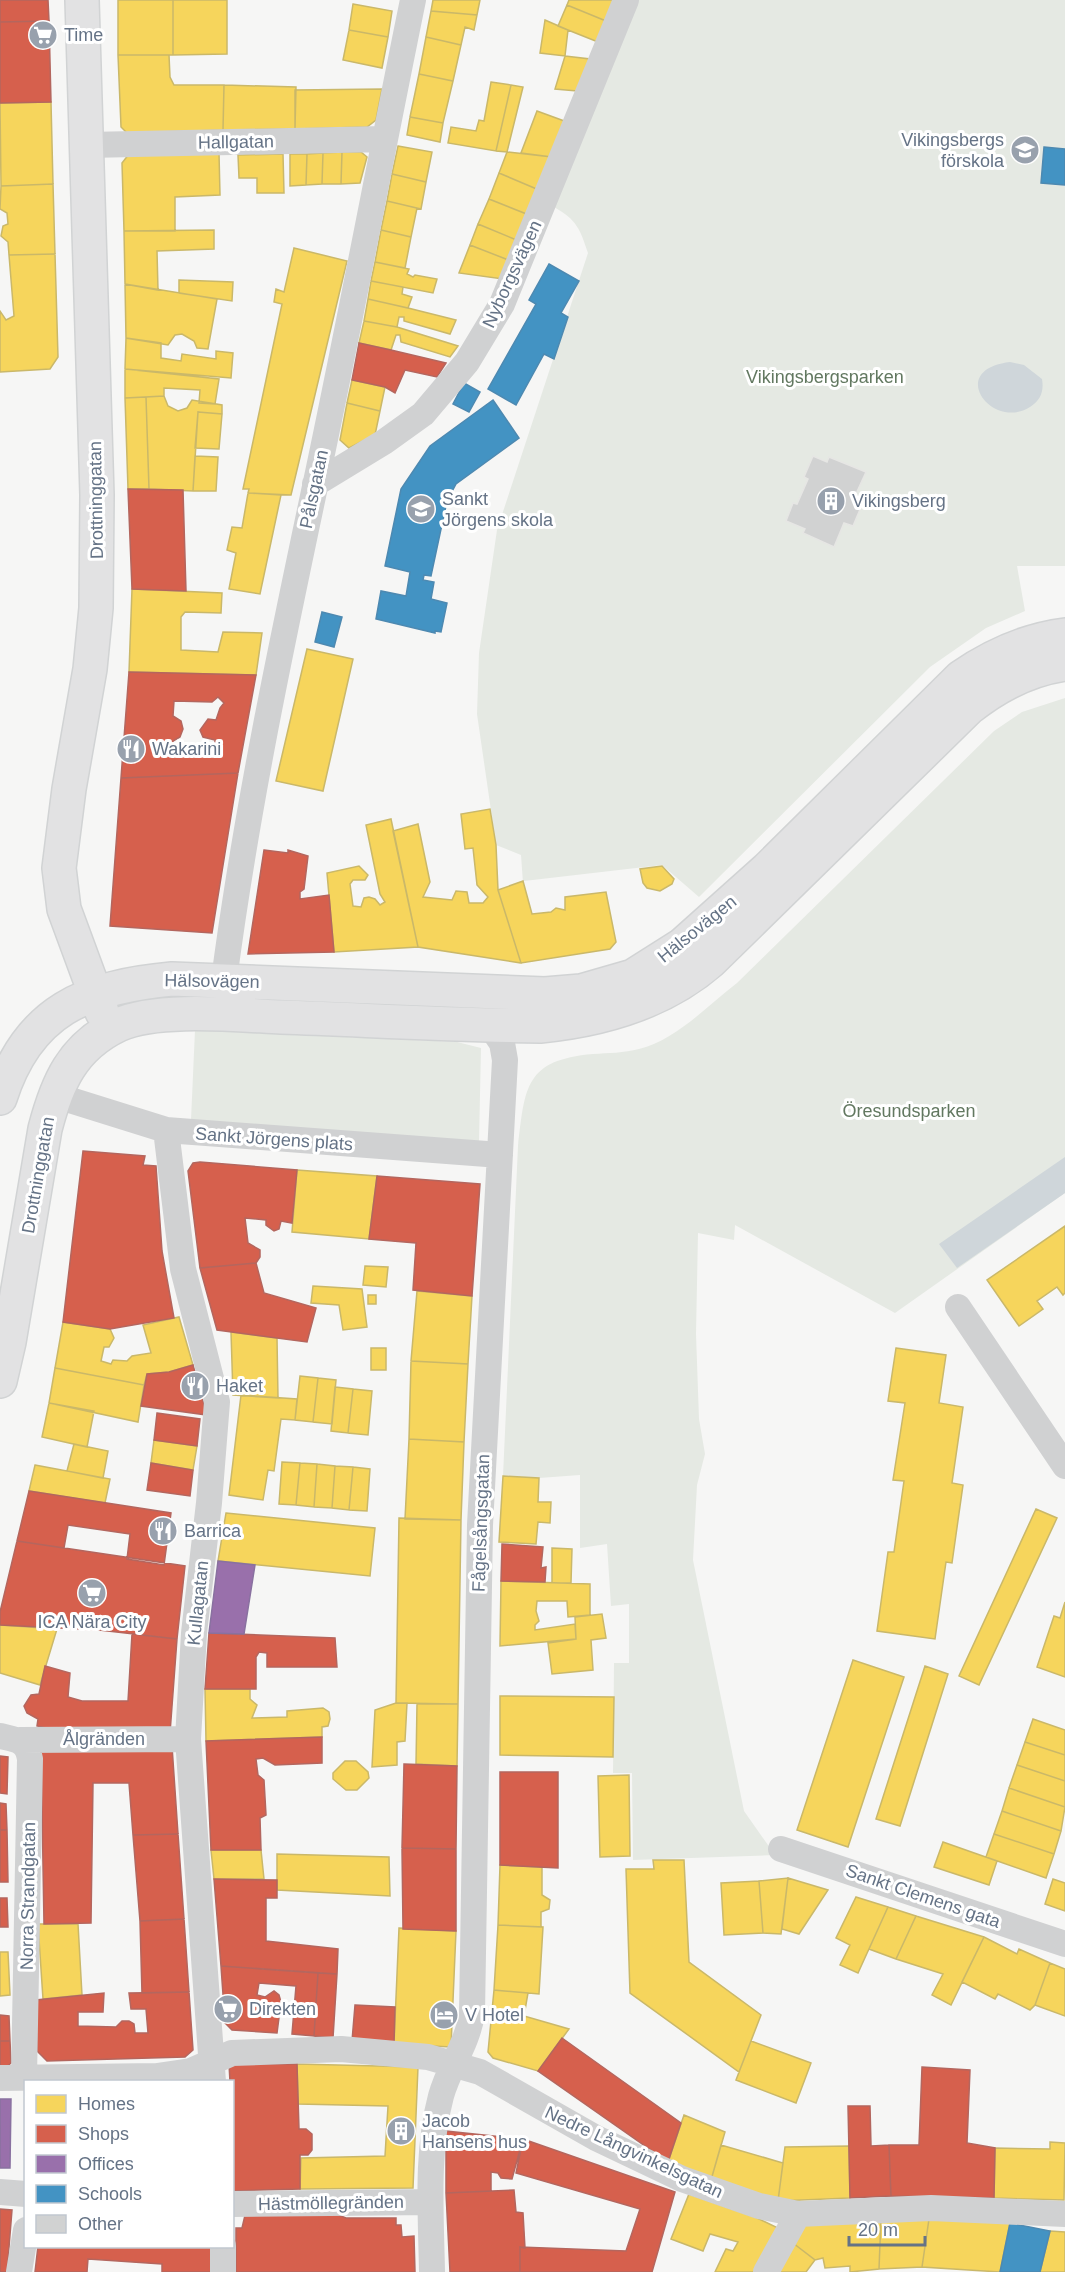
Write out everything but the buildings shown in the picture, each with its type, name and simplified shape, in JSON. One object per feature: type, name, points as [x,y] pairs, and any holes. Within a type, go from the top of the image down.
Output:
[{"type":"main road","name":"Drottninggatan","points":[[0,1382],[5,1340],[45,1129],[54,1095],[71,1064],[94,1040],[109,1030],[64,909],[59,868],[69,789],[90,669],[96,608],[97,495],[82,0]]},
{"type":"main road","name":"Hälsovägen","points":[[94,992],[120,985],[163,979],[545,994],[582,991],[633,976],[682,945],[747,889],[961,677],[981,664],[1018,646],[1065,635]]},
{"type":"main road","name":"Hälsovägen","points":[[109,1030],[139,1019],[201,1015],[540,1026],[608,1015],[657,997],[696,975],[969,708],[992,691],[1018,677],[1065,664]]},
{"type":"main road","points":[[0,1098],[14,1064],[31,1040],[62,1009],[94,992]]},
{"type":"street","name":"Pålsgatan","points":[[224,980],[261,748],[287,610],[315,484],[413,0]]},
{"type":"street","name":"Nyborgsvägen","points":[[315,484],[384,442],[423,414],[467,362],[502,304],[626,0]]},
{"type":"street","name":"Hallgatan","points":[[87,146],[385,139]]},
{"type":"street","name":"Fågelsångsgatan","points":[[432,2272],[430,2202],[436,2121],[445,2083],[469,2035],[472,2014],[480,1525],[505,1060],[502,1044],[466,991]]},
{"type":"street","name":"Sankt Jörgens plats","points":[[54,1095],[166,1130],[500,1155]]},
{"type":"street","name":"Kullagatan","points":[[166,1130],[183,1269],[217,1402],[194,1633],[189,1739],[212,2071]]},
{"type":"street","points":[[958,1307],[1065,1466]]},
{"type":"street","name":"Ålgränden","points":[[10,1738],[189,1739]]},
{"type":"street","name":"Norra Strandgatan","points":[[10,1738],[28,1747],[31,1775],[22,2078]]},
{"type":"street","name":"Sankt Clemens gata","points":[[781,1849],[1065,1944]]},
{"type":"street","name":"Nedre Långvinkelsgatan","points":[[22,2078],[157,2076],[191,2071],[212,2071],[232,2053],[341,2049],[428,2057],[480,2072],[586,2133],[682,2179],[759,2206],[798,2214],[931,2208],[1065,2214]]},
{"type":"street","points":[[0,2192],[24,2194]]},
{"type":"street","name":"Hästmöllegränden","points":[[234,2204],[430,2202]]},
{"type":"street","points":[[766,2272],[798,2214]]},
{"type":"street","points":[[18,2272],[24,2240]]},
{"type":"street","points":[[223,2248],[223,2272]]},
{"type":"green space","name":"Vikingsbergsparken","points":[[638,0],[1065,0],[1065,566],[1017,566],[1025,611],[986,628],[930,667],[699,897],[662,865],[524,881],[523,883],[521,855],[496,845],[477,714],[479,653],[497,530],[588,253],[577,226],[568,216],[554,207]]},
{"type":"green space","name":"Öresundsparken","points":[[1065,698],[1065,1193],[895,1313],[735,1225],[734,1240],[698,1233],[696,1334],[699,1419],[705,1454],[697,1485],[693,1560],[744,1811],[775,1855],[633,1860],[632,1773],[613,1773],[614,1663],[629,1663],[629,1604],[611,1606],[607,1544],[580,1548],[580,1475],[539,1478],[503,1476],[518,1146],[527,1093],[541,1070],[554,1063],[571,1057],[622,1052],[653,1045],[691,1021],[737,983],[994,731],[1022,712]]},
{"type":"green space","points":[[195,1030],[457,1042],[481,1048],[479,1141],[191,1120]]},
{"type":"shaded area","points":[[1010,362],[1024,365],[1042,379],[1043,383],[1041,395],[1037,401],[1030,407],[1016,412],[1002,411],[990,405],[982,396],[978,386],[981,376],[991,367]]},
{"type":"shaded area","points":[[1065,1157],[1065,1193],[957,1268],[939,1244]]},
{"type":"place","name":"Time","points":[[43,35]]},
{"type":"place","name":"Vikingsbergs förskola","points":[[1025,150]]},
{"type":"place","name":"Vikingsberg","points":[[831,501]]},
{"type":"place","name":"Sankt Jörgens skola","points":[[421,509]]},
{"type":"place","name":"Wakarini","points":[[131,749]]},
{"type":"place","name":"Haket","points":[[195,1386]]},
{"type":"place","name":"Barrica","points":[[163,1531]]},
{"type":"place","name":"ICA Nära City","points":[[92,1593]]},
{"type":"place","name":"Direkten","points":[[228,2009]]},
{"type":"place","name":"V Hotel","points":[[444,2015]]},
{"type":"place","name":"Jacob Hansens hus","points":[[401,2131]]}]
